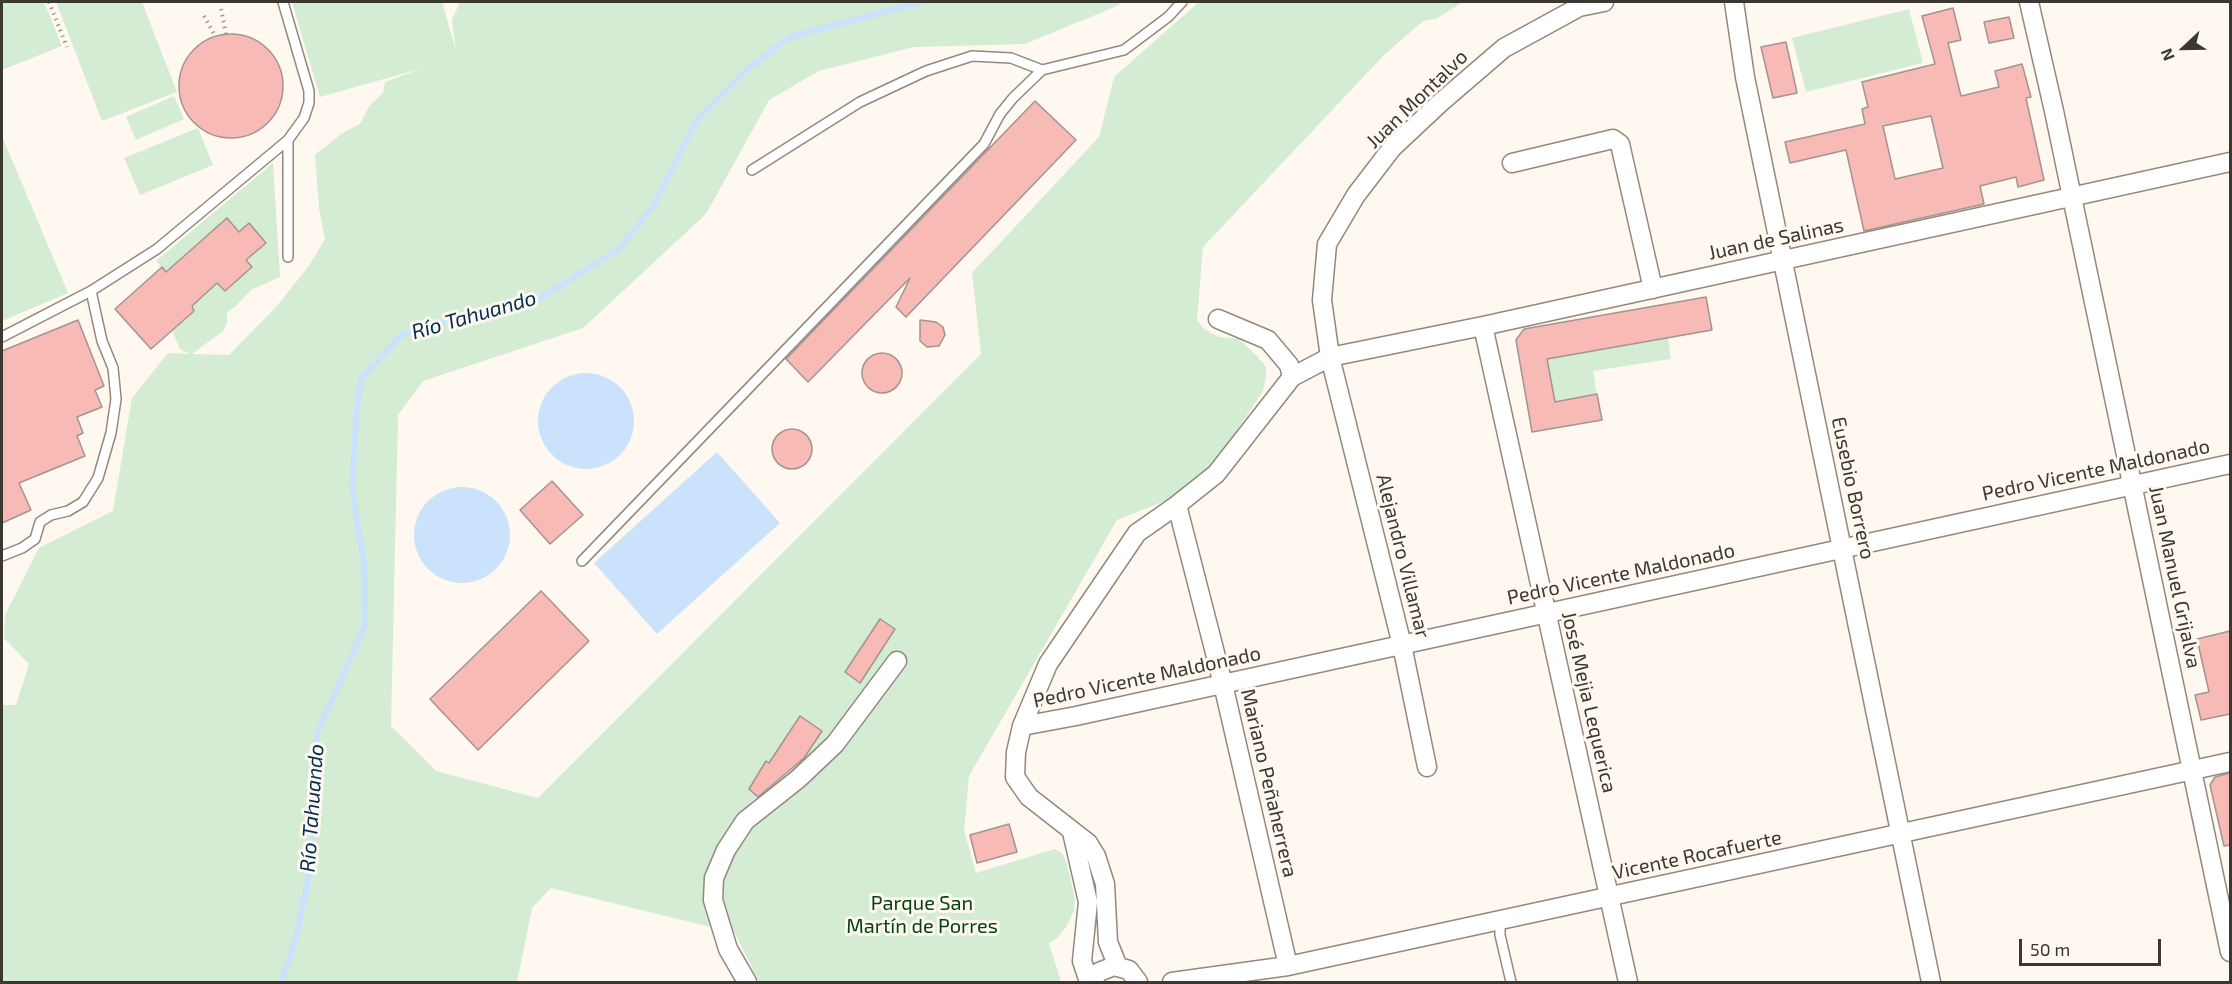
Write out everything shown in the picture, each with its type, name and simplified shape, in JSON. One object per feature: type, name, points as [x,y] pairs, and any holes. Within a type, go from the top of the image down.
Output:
[{"type":"street","name":"Juan Montalvo","points":[[1330,357],[1322,300],[1328,244],[1356,195],[1368,179],[1392,148],[1504,48],[1579,7],[1604,2]]},
{"type":"street","name":"Eusebio Borrero","points":[[1734,2],[1745,77],[1931,982]]},
{"type":"street","name":"Juan Manuel Grijalva","points":[[2029,2],[2072,196],[2230,952]]},
{"type":"street","points":[[1512,163],[1613,139],[1620,144],[1653,289]]},
{"type":"street","name":"Juan de Salinas","points":[[1292,377],[1330,357],[1483,326],[2230,162]]},
{"type":"street","points":[[1118,967],[1108,942],[1105,884],[1102,872],[1088,843],[1029,797],[1015,777],[1016,752],[1022,726],[1048,664],[1137,533],[1216,474],[1292,377],[1289,365],[1268,340],[1218,319]]},
{"type":"street","name":"José Mejia Lequerica","points":[[1483,326],[1628,982]]},
{"type":"street","name":"Alejandro Villamar","points":[[1330,357],[1402,645],[1426,767]]},
{"type":"street","name":"Pedro Vicente Maldonado","points":[[1022,726],[2230,464]]},
{"type":"street","name":"Mariano Peñaherrera","points":[[1177,505],[1222,684],[1279,970]]},
{"type":"street","points":[[747,982],[728,949],[712,900],[714,878],[726,850],[745,821],[835,744],[897,661]]},
{"type":"street","name":"Vicente Rocafuerte","points":[[1172,982],[1279,970],[2230,762]]},
{"type":"street","points":[[1072,832],[1088,902],[1082,961],[1090,982],[1106,967],[1129,970],[1138,982]]},
{"type":"lane","points":[[2,337],[91,291],[157,249],[288,140],[304,118],[309,103],[309,91],[283,2]]},
{"type":"lane","points":[[582,561],[984,144],[1000,114],[1042,70],[1124,50],[1168,17],[1182,2]]},
{"type":"lane","points":[[752,170],[860,102],[926,71],[972,56],[1011,58],[1042,70]]},
{"type":"lane","points":[[288,140],[288,257]]},
{"type":"lane","points":[[2,556],[22,548],[35,539],[40,522],[51,515],[68,511],[83,502],[98,478],[111,433],[116,399],[113,368],[102,341],[91,291]]},
{"type":"lane","points":[[1500,921],[1500,935],[1512,982]]},
{"type":"path","points":[[49,2],[67,46]]},
{"type":"path","points":[[221,9],[226,34]]},
{"type":"path","points":[[204,16],[214,36]]},
{"type":"green space","points":[[2,2],[44,2],[62,46],[2,70]]},
{"type":"green space","points":[[56,2],[142,2],[177,92],[102,121]]},
{"type":"green space","name":"Parque San Martín de Porres","points":[[292,2],[442,2],[456,51],[452,20],[460,2],[1123,2],[1025,44],[914,47],[819,71],[769,100],[706,214],[583,328],[423,381],[398,415],[391,726],[436,771],[538,798],[981,354],[972,273],[1099,137],[1114,77],[1199,2],[1463,2],[1436,19],[1423,21],[1384,55],[1203,247],[1197,320],[1204,329],[1219,337],[1239,339],[1257,356],[1266,367],[1263,391],[1210,471],[1172,498],[1117,520],[969,776],[964,830],[976,873],[1055,849],[1062,853],[1066,861],[1075,898],[1074,911],[1066,927],[1057,938],[1049,943],[1061,982],[759,982],[735,933],[551,888],[532,908],[517,982],[2,982],[2,705],[16,705],[29,664],[4,638],[5,615],[39,548],[113,511],[132,398],[168,353],[191,354],[180,349],[172,330],[193,311],[192,306],[217,283],[225,291],[252,267],[246,260],[266,243],[249,223],[239,232],[227,218],[166,272],[156,261],[273,163],[280,277],[251,290],[227,312],[227,323],[223,331],[192,354],[229,355],[276,307],[308,267],[325,239],[319,208],[315,155],[341,134],[360,124],[370,105],[383,93],[385,82],[423,68],[320,97]]},
{"type":"green space","points":[[1909,9],[1923,63],[1806,92],[1792,38]]},
{"type":"green space","points":[[174,96],[184,119],[136,140],[126,117]]},
{"type":"green space","points":[[198,128],[213,165],[140,195],[124,158]]},
{"type":"green space","points":[[2,136],[68,293],[2,321]]},
{"type":"green space","points":[[1668,338],[1671,359],[1593,371],[1597,395],[1555,402],[1547,359]]},
{"type":"water","points":[[586,373],[604,377],[620,387],[630,403],[634,421],[630,439],[620,455],[604,465],[586,469],[568,465],[552,455],[542,439],[538,421],[542,403],[552,387],[568,377]]},
{"type":"water","points":[[717,452],[780,523],[657,634],[594,563]]},
{"type":"water","points":[[462,487],[480,491],[496,501],[506,517],[510,535],[506,553],[496,569],[480,579],[462,583],[444,579],[428,569],[418,553],[414,535],[418,517],[428,501],[444,491]]},
{"type":"building","points":[[1953,8],[1961,40],[1948,43],[1961,96],[1999,87],[1995,71],[2022,64],[2031,97],[2026,98],[2044,180],[2018,187],[2016,177],[1980,186],[1984,204],[1864,231],[1846,150],[1790,163],[1785,142],[1865,124],[1862,109],[1868,107],[1862,82],[1935,64],[1922,16]],"holes":[[[1931,116],[1943,168],[1895,179],[1883,126]]]},
{"type":"building","points":[[2009,17],[2014,38],[1989,43],[1984,22]]},
{"type":"building","points":[[231,34],[251,38],[268,49],[279,66],[283,86],[279,106],[268,123],[251,134],[231,138],[211,134],[194,123],[183,106],[179,86],[183,66],[194,49],[211,38]]},
{"type":"building","points":[[1786,42],[1797,93],[1773,98],[1761,47]]},
{"type":"building","points":[[1035,101],[1076,140],[906,317],[896,307],[910,278],[808,382],[786,359]]},
{"type":"building","points":[[227,218],[239,232],[249,223],[266,243],[246,260],[252,267],[225,291],[217,283],[192,306],[194,311],[151,349],[115,309],[162,267],[166,272]]},
{"type":"building","points":[[1706,297],[1712,330],[1547,359],[1555,402],[1597,394],[1602,420],[1532,432],[1516,340],[1524,329]]},
{"type":"building","points":[[78,320],[104,386],[95,390],[102,407],[77,417],[83,433],[77,436],[85,456],[19,483],[31,510],[2,523],[2,351]]},
{"type":"building","points":[[920,320],[936,322],[943,327],[945,335],[939,346],[927,347],[920,341]]},
{"type":"building","points":[[882,353],[890,354],[896,359],[901,365],[901,381],[896,387],[890,392],[882,393],[874,392],[868,387],[863,381],[862,373],[863,365],[868,359],[874,354]]},
{"type":"building","points":[[792,429],[800,430],[806,435],[811,441],[811,457],[806,463],[800,468],[792,469],[784,468],[778,463],[773,457],[772,449],[773,441],[778,435],[784,430]]},
{"type":"building","points":[[552,481],[583,515],[550,544],[520,510]]},
{"type":"building","points":[[541,591],[589,641],[478,750],[430,699]]},
{"type":"building","points":[[880,619],[895,629],[860,683],[845,672]]},
{"type":"building","points":[[2230,631],[2230,714],[2201,720],[2195,695],[2209,692],[2197,639]]},
{"type":"building","points":[[800,716],[822,731],[804,758],[758,797],[749,789],[766,761],[769,763]]},
{"type":"building","points":[[2230,773],[2230,845],[2224,846],[2210,785],[2215,777]]},
{"type":"building","points":[[1009,824],[1017,852],[977,863],[970,835]]},
{"type":"waterway","name":"Río Tahuando","points":[[281,982],[295,942],[312,860],[312,778],[318,731],[365,626],[364,564],[352,487],[361,378],[402,335],[475,312],[536,301],[619,249],[654,205],[696,121],[748,69],[789,37],[922,2]]}]
